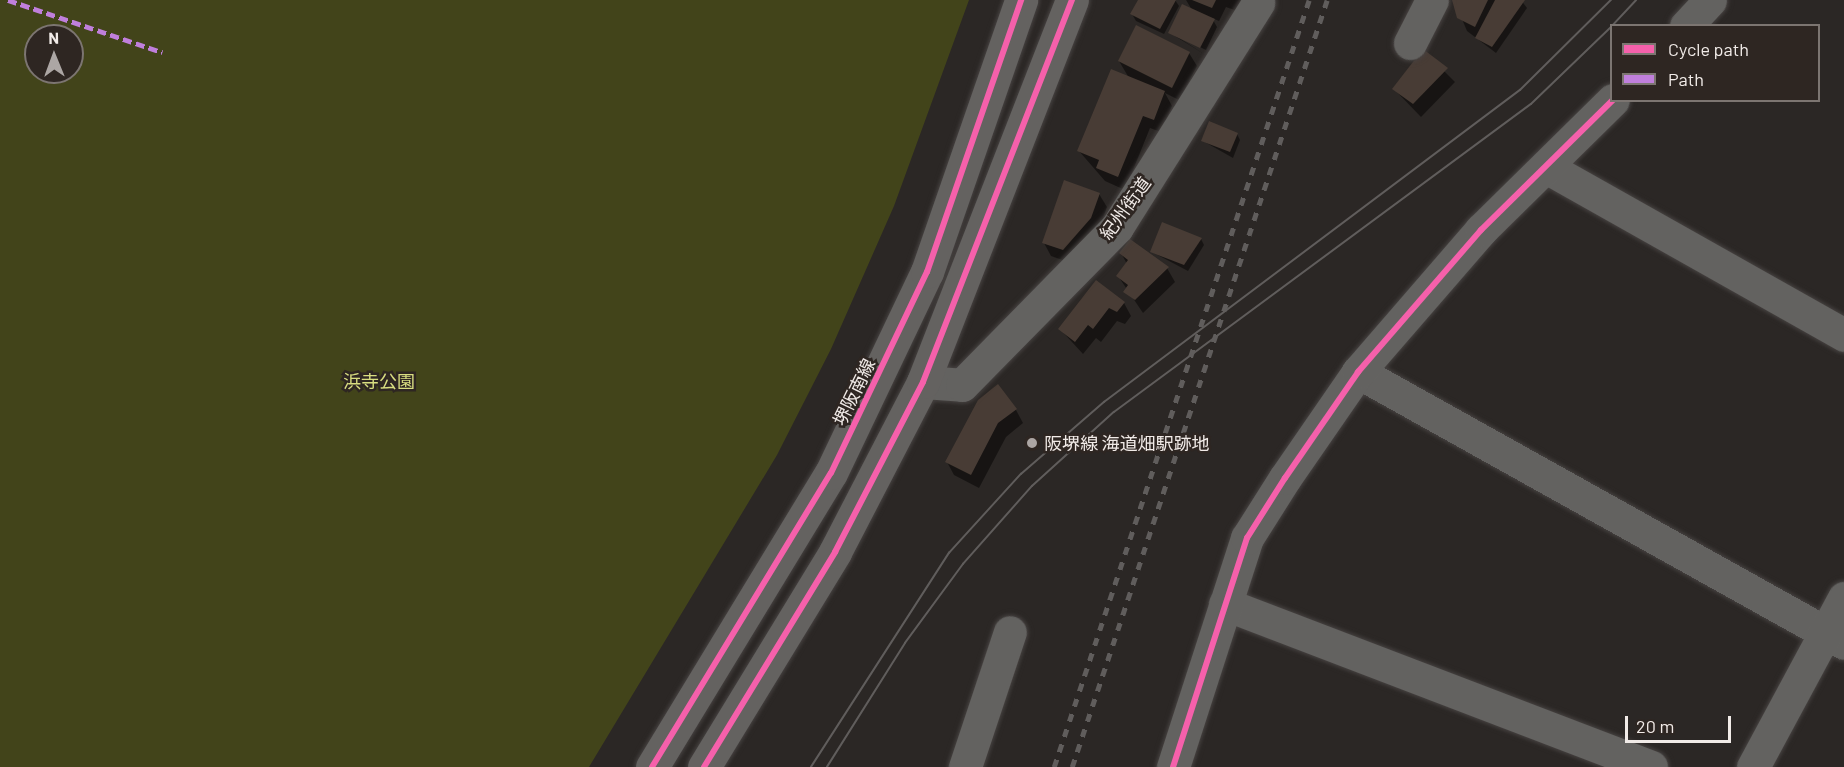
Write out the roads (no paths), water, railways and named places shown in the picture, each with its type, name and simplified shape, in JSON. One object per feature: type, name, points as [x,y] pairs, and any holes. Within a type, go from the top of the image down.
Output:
[{"type":"main road","name":"堺阪南線","points":[[652,767],[783,555],[862,409],[927,272],[1021,0]]},
{"type":"main road","points":[[704,767],[834,552],[923,382],[1072,0]]},
{"type":"street","points":[[1410,43],[1432,0]]},
{"type":"street","points":[[1688,24],[1710,0]]},
{"type":"street","name":"紀州街道","points":[[923,382],[962,385],[1117,226],[1258,3]]},
{"type":"street","points":[[1173,767],[1247,538],[1358,372],[1481,230],[1611,102]]},
{"type":"street","points":[[1546,167],[1844,335]]},
{"type":"street","points":[[1358,372],[1835,638]]},
{"type":"street","points":[[1753,767],[1835,638],[1844,598]]},
{"type":"street","points":[[1225,604],[1651,767]]},
{"type":"street","points":[[965,767],[1010,632]]},
{"type":"tram line","points":[[811,767],[949,553],[1021,474],[1104,402],[1520,90],[1611,0]]},
{"type":"tram line","points":[[1614,24],[1636,0]]},
{"type":"tram line","points":[[827,767],[905,643],[963,564],[1032,486],[1114,412],[1531,104],[1610,28]]},
{"type":"railway","points":[[1054,767],[1309,0]]},
{"type":"railway","points":[[1072,767],[1327,0]]},
{"type":"place","name":"阪堺線 海道畑駅跡地","points":[[1032,443]]},
{"type":"park label","name":"浜寺公園","points":[[379,381]]}]
